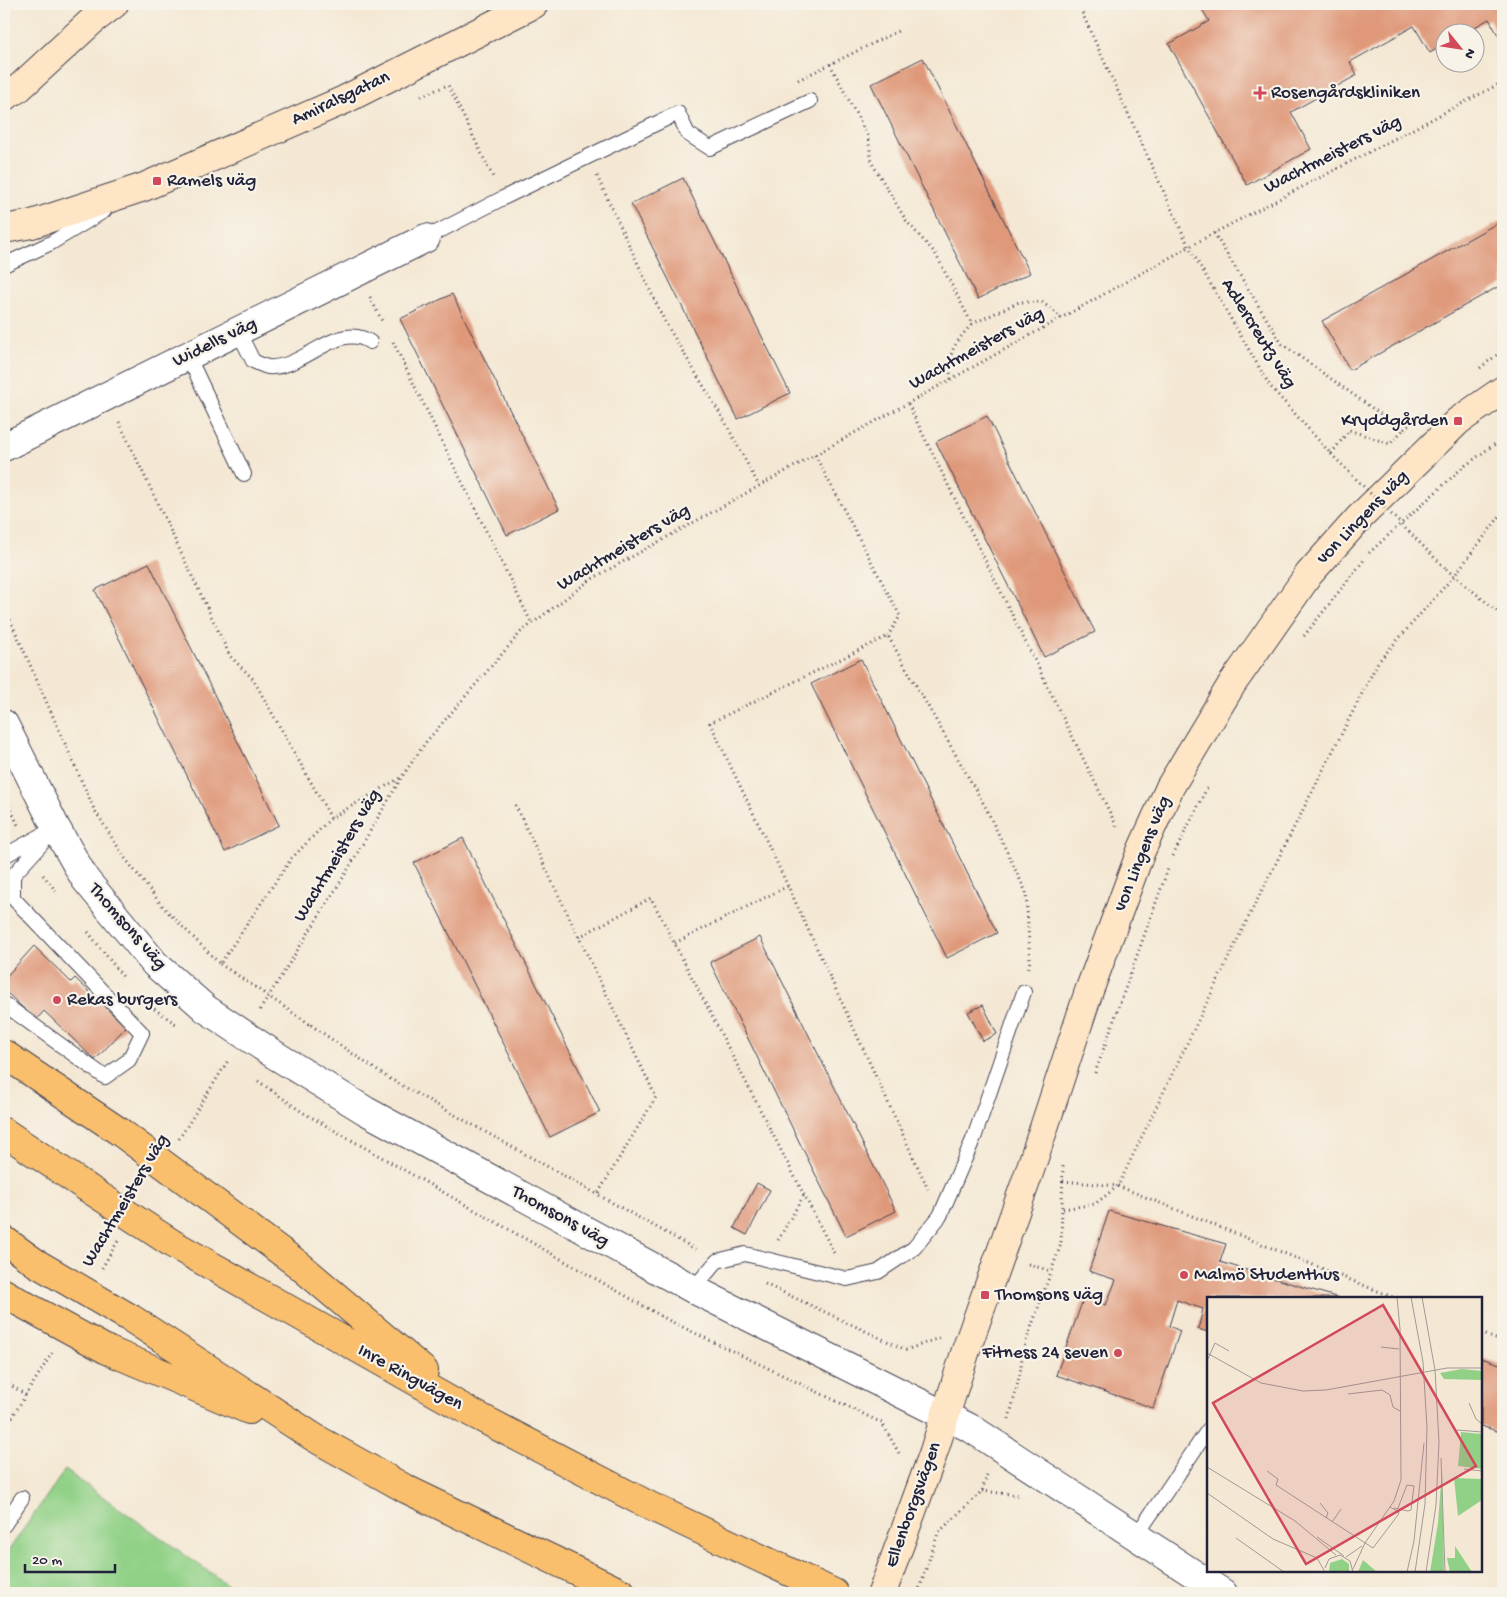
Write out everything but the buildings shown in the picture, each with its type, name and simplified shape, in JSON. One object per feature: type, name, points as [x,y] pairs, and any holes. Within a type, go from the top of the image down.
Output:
[{"type":"highway","points":[[4,1054],[120,1132],[299,1265],[472,1413]]},
{"type":"highway","name":"Inre Ringvägen","points":[[4,1132],[173,1244],[472,1413],[650,1506],[826,1590]]},
{"type":"highway","points":[[4,1240],[36,1263],[132,1319],[315,1438],[406,1489],[622,1593]]},
{"type":"highway","points":[[12,1298],[107,1350],[315,1438]]},
{"type":"street","points":[[4,97],[19,88],[93,20],[114,4]]},
{"type":"street","name":"Amiralsgatan","points":[[4,229],[32,224],[144,187],[344,100],[534,4]]},
{"type":"street","name":"Widells väg","points":[[4,447],[426,238]]},
{"type":"street","name":"von Lingens väg","points":[[946,1416],[966,1350],[1030,1170],[1089,991],[1141,851],[1170,787],[1232,684],[1309,574],[1359,518],[1458,421],[1503,390]]},
{"type":"street","name":"Thomsons väg","points":[[4,724],[56,828],[85,879],[155,964],[206,1010],[366,1111],[693,1289],[946,1416],[989,1440],[1223,1593]]},
{"type":"street","name":"Ellenborgsvägen","points":[[882,1593],[946,1416]]},
{"type":"lane","points":[[426,238],[503,198],[678,114],[688,134],[710,148],[810,100]]},
{"type":"lane","name":"Amiralsgatan","points":[[4,265],[51,242],[144,187]]},
{"type":"lane","points":[[238,331],[253,361],[268,366],[295,362],[333,341],[347,337],[364,338],[370,342]]},
{"type":"lane","points":[[188,356],[244,474]]},
{"type":"lane","points":[[4,856],[56,828]]},
{"type":"lane","points":[[4,1004],[105,1076],[129,1060],[142,1033],[13,898],[8,881],[56,828]]},
{"type":"lane","points":[[693,1289],[717,1261],[745,1254],[848,1279],[878,1272],[914,1248],[940,1216],[975,1135],[1024,992]]},
{"type":"lane","points":[[1136,1536],[1207,1431]]},
{"type":"lane","points":[[4,1525],[22,1498]]},
{"type":"path","name":"Adlercreutz väg","points":[[1078,4],[1189,248],[1270,386],[1331,454],[1446,569],[1503,616]]},
{"type":"path","points":[[830,64],[868,137],[872,163],[907,222],[935,253],[972,324]]},
{"type":"path","name":"Wachtmeisters väg","points":[[256,1016],[344,876],[401,778],[426,742],[469,690],[522,632],[590,580],[1214,233],[1503,82]]},
{"type":"path","points":[[420,96],[448,85],[503,198]]},
{"type":"path","points":[[588,158],[665,322],[724,420],[759,486]]},
{"type":"path","points":[[1214,233],[1282,344],[1403,430]]},
{"type":"path","points":[[358,272],[384,324]]},
{"type":"path","points":[[951,380],[949,364],[956,342],[972,324],[1019,302],[1042,302],[1062,318]]},
{"type":"path","points":[[393,342],[532,624]]},
{"type":"path","points":[[1474,372],[1503,350]]},
{"type":"path","points":[[107,396],[230,656],[253,679],[331,818]]},
{"type":"path","points":[[908,404],[1119,831],[1141,851]]},
{"type":"path","points":[[1331,454],[1349,430],[1390,444],[1421,413]]},
{"type":"path","points":[[1302,638],[1368,555],[1462,468],[1503,438]]},
{"type":"path","points":[[815,455],[900,616],[888,636],[710,722],[940,1216]]},
{"type":"path","points":[[1063,1209],[1095,1204],[1118,1186],[1247,919],[1378,662],[1454,576],[1503,512]]},
{"type":"path","points":[[4,606],[94,809],[124,857],[164,908],[220,964],[385,1076],[717,1261]]},
{"type":"path","points":[[888,636],[986,808],[1026,892],[1030,960],[1024,992]]},
{"type":"path","points":[[220,964],[291,860],[331,818],[401,778]]},
{"type":"path","points":[[1095,1075],[1171,861],[1208,784]]},
{"type":"path","points":[[515,805],[656,1097],[597,1195]]},
{"type":"path","points":[[675,943],[788,886]]},
{"type":"path","points":[[579,937],[651,898],[848,1279]]},
{"type":"path","name":"Wachtmeisters väg","points":[[179,1140],[230,1057]]},
{"type":"path","points":[[271,1090],[302,1112],[670,1321],[882,1424],[900,1455]]},
{"type":"path","points":[[1006,1426],[1012,1409],[1024,1350],[1061,1244],[1063,1166],[1066,1157]]},
{"type":"path","points":[[1030,1170],[1064,1181],[1118,1186],[1393,1297]]},
{"type":"path","points":[[767,1260],[804,1195]]},
{"type":"path","name":"Wachtmeisters väg","points":[[97,1276],[123,1234]]},
{"type":"path","points":[[1024,1263],[1051,1272]]},
{"type":"path","points":[[762,1282],[906,1350],[941,1338]]},
{"type":"path","points":[[1482,1333],[1503,1342]]},
{"type":"path","points":[[4,1430],[56,1344]]},
{"type":"path","points":[[4,1381],[26,1395]]},
{"type":"path","points":[[918,1593],[938,1533],[982,1492]]},
{"type":"green space","points":[[65,1470],[239,1593],[4,1593],[4,1557]]},
{"type":"place","name":"Rosengårdskliniken","points":[[1260,93]]},
{"type":"place","name":"Ramels väg","points":[[157,181]]},
{"type":"place","name":"Kryddgården","points":[[1458,421]]},
{"type":"place","name":"Rekas burgers","points":[[57,1000]]},
{"type":"place","name":"Malmö Studenthus","points":[[1184,1275]]},
{"type":"place","name":"Thomsons väg","points":[[985,1295]]},
{"type":"place","name":"Fitness 24 seven","points":[[1118,1353]]}]
